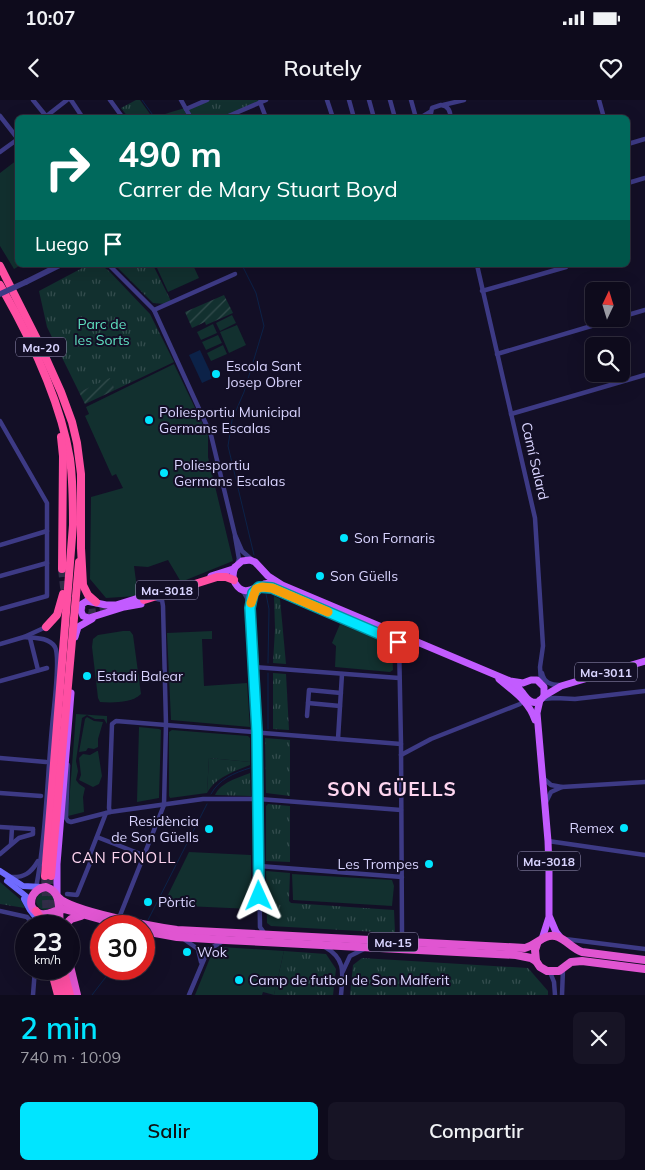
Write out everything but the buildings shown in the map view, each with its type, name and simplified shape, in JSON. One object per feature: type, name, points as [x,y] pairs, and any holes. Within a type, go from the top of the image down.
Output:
[{"type":"highway","name":"Ma-20","points":[[0,266],[22,307],[53,373],[72,422],[78,448],[81,480],[81,548],[48,876],[73,524],[72,478],[68,446],[57,405],[27,336],[0,285]]},
{"type":"highway","points":[[57,405],[63,456],[62,569]]},
{"type":"highway","points":[[81,548],[84,588],[89,597],[96,602]]},
{"type":"highway","points":[[44,629],[57,615],[60,608],[70,564]]},
{"type":"highway","points":[[143,602],[217,577],[226,577],[237,585]]},
{"type":"highway","points":[[75,635],[77,582]]},
{"type":"highway","points":[[56,689],[65,585]]},
{"type":"highway","name":"Ma-15","points":[[37,889],[50,888],[57,903],[66,909],[90,917]]},
{"type":"highway","points":[[37,889],[31,897],[33,907],[39,915]]},
{"type":"highway","points":[[51,915],[57,903]]},
{"type":"highway","name":"Ma-15","points":[[33,907],[46,914],[57,903],[66,903],[108,915]]},
{"type":"highway","points":[[80,917],[86,916]]},
{"type":"highway","name":"Ma-15","points":[[155,926],[177,930],[268,936],[525,948],[550,936],[563,940],[582,952],[645,960]]},
{"type":"highway","name":"Ma-15","points":[[155,933],[225,940],[516,956],[531,958],[540,967],[550,972]]},
{"type":"highway","points":[[563,940],[570,955],[565,967]]},
{"type":"highway","points":[[536,961],[534,950],[540,941]]},
{"type":"highway","points":[[550,972],[575,961],[645,969]]},
{"type":"highway","points":[[55,980],[58,995]]},
{"type":"highway","points":[[60,980],[64,995]]},
{"type":"highway","points":[[67,980],[70,995]]},
{"type":"highway","points":[[73,980],[77,995]]},
{"type":"main road","name":"Ma-3018","points":[[96,602],[109,605],[123,603],[225,572],[247,560],[255,562],[268,576],[282,585],[510,681],[523,693],[537,713]]},
{"type":"main road","points":[[236,566],[233,573],[237,585]]},
{"type":"main road","points":[[257,588],[263,578],[263,570]]},
{"type":"main road","name":"Ma-3018","points":[[75,635],[78,627],[84,622],[143,602],[219,580],[228,580],[247,590],[268,583],[282,585]]},
{"type":"main road","points":[[96,602],[89,600],[83,603],[80,609],[82,614],[88,618],[143,602]]},
{"type":"main road","points":[[57,903],[58,856],[70,723],[75,635]]},
{"type":"main road","name":"Ma-3011","points":[[542,683],[551,687],[564,685],[645,661]]},
{"type":"main road","points":[[493,674],[528,705],[539,730]]},
{"type":"main road","name":"Ma-3018","points":[[510,681],[542,683],[544,690],[537,713],[548,841],[550,917],[556,932],[563,940]]},
{"type":"main road","points":[[523,693],[523,688],[529,681]]},
{"type":"main road","name":"Ma-3011","points":[[542,698],[564,685]]},
{"type":"main road","points":[[530,702],[542,698]]},
{"type":"main road","points":[[0,871],[24,886],[37,889]]},
{"type":"main road","points":[[0,876],[27,897],[33,907]]},
{"type":"main road","points":[[20,891],[38,915]]},
{"type":"main road","name":"Ma-3018","points":[[540,941],[550,917]]},
{"type":"street","points":[[33,100],[44,115]]},
{"type":"street","points":[[48,115],[67,100]]},
{"type":"street","points":[[71,100],[81,115]]},
{"type":"street","points":[[110,100],[121,115]]},
{"type":"street","points":[[181,100],[189,115]]},
{"type":"street","points":[[186,109],[207,100]]},
{"type":"street","points":[[231,115],[266,100]]},
{"type":"street","points":[[327,100],[332,115]]},
{"type":"street","points":[[349,100],[353,115]]},
{"type":"street","points":[[369,100],[373,115]]},
{"type":"street","points":[[390,100],[394,115]]},
{"type":"street","points":[[411,100],[420,115]]},
{"type":"street","points":[[430,115],[436,100],[448,108],[450,115]]},
{"type":"street","points":[[434,107],[464,100]]},
{"type":"street","points":[[599,100],[603,115]]},
{"type":"street","points":[[260,102],[265,115]]},
{"type":"street","points":[[450,115],[457,102]]},
{"type":"street","points":[[0,116],[15,136]]},
{"type":"street","points":[[630,143],[645,139]]},
{"type":"street","points":[[0,152],[15,141]]},
{"type":"street","points":[[630,182],[645,178]]},
{"type":"street","points":[[0,294],[56,267]]},
{"type":"street","points":[[111,267],[154,310],[211,435],[235,534],[238,559],[236,566]]},
{"type":"street","name":"Camí Salard","points":[[477,267],[535,518],[543,646],[541,664],[542,683]]},
{"type":"street","points":[[482,291],[566,267]]},
{"type":"street","points":[[154,310],[235,274]]},
{"type":"street","points":[[630,314],[645,310]]},
{"type":"street","points":[[497,354],[585,328]]},
{"type":"street","points":[[511,414],[645,375]]},
{"type":"street","points":[[0,421],[47,503],[47,596],[0,609]]},
{"type":"street","points":[[0,545],[47,531]]},
{"type":"street","points":[[235,534],[242,550],[255,562]]},
{"type":"street","points":[[0,576],[47,563]]},
{"type":"street","points":[[237,585],[247,598],[250,608]]},
{"type":"street","points":[[268,936],[261,931],[260,927],[257,732],[250,608],[252,597],[257,588],[264,587],[272,588],[398,642],[401,744],[402,934],[407,942]]},
{"type":"street","points":[[120,915],[164,805],[166,724],[162,602],[157,599]]},
{"type":"street","points":[[0,644],[44,629]]},
{"type":"street","points":[[30,638],[44,629]]},
{"type":"street","points":[[44,629],[45,640]]},
{"type":"street","points":[[24,637],[45,640],[53,644],[57,652],[56,689],[37,889]]},
{"type":"street","points":[[30,638],[38,670]]},
{"type":"street","points":[[529,681],[537,673],[541,664]]},
{"type":"street","points":[[541,664],[543,678],[546,682],[564,685]]},
{"type":"street","points":[[253,667],[399,678]]},
{"type":"street","points":[[0,681],[47,668]]},
{"type":"street","points":[[338,739],[342,674]]},
{"type":"street","points":[[71,683],[66,818],[68,821],[203,798],[259,799],[401,810]]},
{"type":"street","points":[[307,716],[309,690],[341,692]]},
{"type":"street","points":[[542,698],[575,699],[645,691]]},
{"type":"street","points":[[308,703],[340,706]]},
{"type":"street","points":[[401,755],[430,739],[520,704]]},
{"type":"street","points":[[67,894],[77,895],[90,863],[89,857],[108,813],[112,724],[116,721],[401,744]]},
{"type":"street","points":[[0,758],[46,762]]},
{"type":"street","points":[[543,778],[551,785],[562,787],[645,782]]},
{"type":"street","points":[[545,806],[551,792],[562,787]]},
{"type":"street","points":[[0,793],[41,796]]},
{"type":"street","points":[[0,827],[33,829],[33,834],[19,838],[0,854]]},
{"type":"street","points":[[11,844],[12,828]]},
{"type":"street","points":[[97,837],[143,856]]},
{"type":"street","points":[[548,841],[645,855]]},
{"type":"street","points":[[9,877],[20,877],[28,874],[40,858]]},
{"type":"street","points":[[259,866],[402,877]]},
{"type":"street","points":[[0,911],[18,915]]},
{"type":"street","points":[[252,935],[260,927]]},
{"type":"street","points":[[396,942],[402,934]]},
{"type":"street","points":[[177,936],[188,940],[198,949],[201,966]]},
{"type":"street","points":[[189,995],[208,950],[225,940]]},
{"type":"street","points":[[563,940],[645,949]]},
{"type":"street","points":[[322,945],[337,956],[343,972]]},
{"type":"street","points":[[341,995],[343,972],[350,956],[367,948]]},
{"type":"street","points":[[562,995],[562,974],[565,967]]},
{"type":"street","points":[[550,972],[554,978],[555,995]]},
{"type":"street","points":[[33,995],[34,980]]},
{"type":"green space","points":[[136,100],[140,100],[151,115],[126,115],[121,108]]},
{"type":"green space","points":[[207,100],[266,100],[229,115],[162,115]]},
{"type":"green space","points":[[15,162],[15,267],[18,267],[14,269],[0,246],[0,173]]},
{"type":"green space","name":"Parc de les Sorts","points":[[84,267],[105,268],[150,314],[174,362],[115,390],[110,379],[79,392],[47,327],[39,291]]},
{"type":"green space","points":[[117,267],[154,267],[171,301],[165,304],[153,303]]},
{"type":"green space","points":[[194,267],[199,278],[168,292],[157,268]]},
{"type":"green space","points":[[224,295],[233,313],[206,325],[205,322],[192,328],[185,312]]},
{"type":"green space","points":[[232,315],[236,323],[220,331],[216,323]]},
{"type":"green space","points":[[213,324],[217,333],[201,340],[197,332]]},
{"type":"green space","points":[[237,325],[246,345],[229,353],[220,332]]},
{"type":"green space","points":[[218,335],[222,343],[206,350],[202,342]]},
{"type":"green space","points":[[223,345],[227,354],[211,361],[207,353]]},
{"type":"green space","name":"Poliesportiu Germans Escalas","points":[[174,364],[208,435],[208,457],[233,561],[181,582],[168,560],[148,567],[134,566],[138,596],[106,598],[90,579],[91,497],[123,488],[116,474],[112,476],[85,416],[89,414],[86,407]]},
{"type":"green space","points":[[110,378],[115,390],[85,404],[79,392]]},
{"type":"green space","points":[[274,596],[280,599],[286,664],[273,663]]},
{"type":"green space","points":[[340,624],[392,645],[393,670],[390,672],[335,667],[336,646],[332,643]]},
{"type":"green space","name":"Estadi Balear","points":[[130,631],[133,635],[141,694],[127,701],[100,702],[92,647],[93,639],[98,635]]},
{"type":"green space","points":[[212,631],[212,639],[202,639],[204,686],[247,683],[250,727],[171,720],[167,633]]},
{"type":"green space","points":[[273,673],[286,674],[289,730],[273,729]]},
{"type":"green space","points":[[76,714],[107,716],[107,724],[104,719],[95,719],[87,715],[82,718],[76,761],[78,771],[76,780],[85,788],[83,797],[84,812],[68,816]]},
{"type":"green space","points":[[87,717],[94,721],[103,722],[98,739],[98,747],[94,749],[88,748],[86,751],[79,752],[85,719]]},
{"type":"green space","points":[[139,727],[161,730],[159,798],[137,802]]},
{"type":"green space","points":[[172,730],[248,736],[250,738],[250,762],[209,758],[207,793],[170,798],[169,732]]},
{"type":"green space","points":[[265,738],[290,740],[290,796],[266,793]]},
{"type":"green space","points":[[97,751],[102,776],[99,784],[93,787],[79,780],[81,775],[79,758],[83,754],[90,755]]},
{"type":"green space","points":[[209,758],[250,762],[250,765],[220,779],[207,793]]},
{"type":"green space","points":[[250,773],[251,796],[215,795],[221,787]]},
{"type":"green space","points":[[268,804],[290,806],[290,862],[266,861],[266,806]]},
{"type":"green space","points":[[189,852],[251,855],[251,909],[163,905]]},
{"type":"green space","points":[[266,871],[290,873],[289,901],[291,903],[394,910],[395,933],[271,926],[267,923]]},
{"type":"green space","points":[[292,874],[392,880],[394,886],[392,906],[293,900]]},
{"type":"green space","points":[[0,882],[21,900],[25,908],[0,904]]},
{"type":"green space","points":[[41,892],[49,892],[54,897],[52,908],[41,910],[36,905],[36,897]]},
{"type":"green space","name":"Camp de futbol de Son Malferit","points":[[221,947],[284,951],[274,995],[263,992],[262,995],[195,995],[212,953]]},
{"type":"green space","points":[[284,951],[326,954],[336,969],[333,995],[274,995]]},
{"type":"green space","points":[[362,958],[528,968],[548,991],[548,995],[350,995],[353,965]]},
{"type":"water","points":[[200,350],[213,378],[202,383],[189,355]]},
{"type":"waterway","points":[[142,100],[153,115]]},
{"type":"waterway","points":[[243,267],[256,293],[264,326],[244,392],[232,420],[228,446],[254,555]]},
{"type":"waterway","points":[[266,594],[269,609],[268,663]]},
{"type":"waterway","points":[[268,673],[268,729]]},
{"type":"waterway","points":[[211,794],[218,784],[227,777],[250,768]]},
{"type":"waterway","points":[[151,915],[207,804]]},
{"type":"waterway","points":[[92,995],[104,980]]},
{"type":"tunnel","points":[[62,569],[64,587],[68,598]]},
{"type":"tunnel","points":[[77,608],[89,613],[105,611]]},
{"type":"tunnel","points":[[45,876],[47,915]]},
{"type":"tunnel","points":[[51,876],[53,915]]},
{"type":"slow traffic","points":[[251,603],[254,591],[259,587],[267,587],[328,612]]},
{"type":"place","name":"Escola Sant Josep Obrer","points":[[216,374]]},
{"type":"place","name":"Poliesportiu Municipal Germans Escalas","points":[[149,420]]},
{"type":"place","name":"Poliesportiu Germans Escalas","points":[[164,473]]},
{"type":"place","name":"Son Fornaris","points":[[344,538]]},
{"type":"place","name":"Son Güells","points":[[320,576]]},
{"type":"place","name":"Estadi Balear","points":[[87,676]]},
{"type":"place","name":"Remex","points":[[624,828]]},
{"type":"place","name":"Residència de Son Güells","points":[[209,829]]},
{"type":"place","name":"Les Trompes","points":[[429,864]]},
{"type":"place","name":"Pòrtic","points":[[148,902]]},
{"type":"place","name":"Wok","points":[[187,952]]},
{"type":"place","name":"Camp de futbol de Son Malferit","points":[[239,980]]},
{"type":"district","name":"SON GÜELLS","points":[[392,789]]},
{"type":"district","name":"CAN FONOLL","points":[[124,857]]},
{"type":"route","points":[[259,896],[257,732],[250,608],[254,591],[259,587],[272,588],[398,642]]}]
